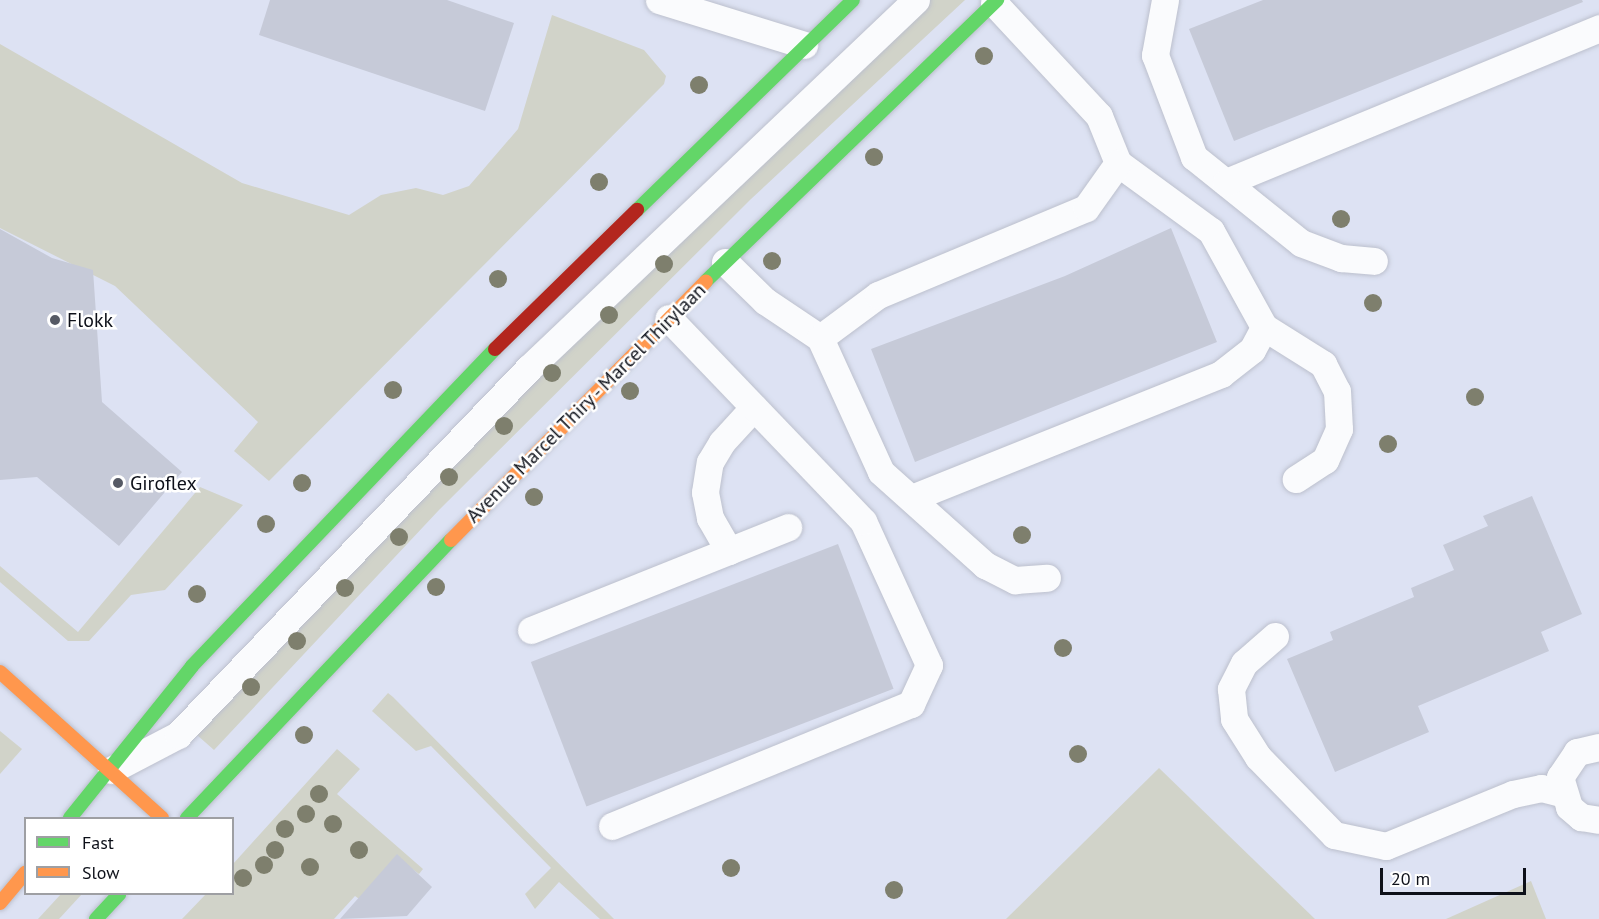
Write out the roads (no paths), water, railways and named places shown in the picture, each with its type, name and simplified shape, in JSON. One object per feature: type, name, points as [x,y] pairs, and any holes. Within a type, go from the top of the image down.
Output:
[{"type":"main road","points":[[72,817],[192,666],[468,375],[804,45],[853,0]]},
{"type":"main road","name":"Avenue Marcel Thiry - Marcel Thirylaan","points":[[189,817],[309,685],[668,318],[996,2]]},
{"type":"main road","points":[[0,672],[160,817]]},
{"type":"main road","points":[[0,903],[24,874]]},
{"type":"main road","points":[[96,919],[118,895]]},
{"type":"lane","points":[[658,0],[804,45]]},
{"type":"lane","points":[[110,771],[178,735],[529,368],[916,0]]},
{"type":"lane","points":[[1165,0],[1155,55],[1194,157],[1301,243],[1341,258],[1374,261]]},
{"type":"lane","points":[[996,2],[1099,116],[1118,163],[1211,231],[1264,327],[1323,364],[1337,391],[1339,429],[1324,460],[1296,479]]},
{"type":"lane","points":[[1226,182],[1599,28]]},
{"type":"lane","points":[[820,338],[878,295],[1086,208],[1118,163]]},
{"type":"lane","points":[[725,262],[765,301],[820,338],[881,472],[914,497],[985,565],[1015,580],[1047,578]]},
{"type":"lane","points":[[612,826],[911,704],[928,664],[863,521],[668,318]]},
{"type":"lane","points":[[914,497],[1221,375],[1252,350],[1264,327]]},
{"type":"lane","points":[[729,551],[710,518],[705,492],[711,462],[722,442],[754,407]]},
{"type":"lane","points":[[531,630],[788,527]]},
{"type":"lane","points":[[1275,636],[1244,663],[1231,688],[1234,719],[1258,758],[1334,835],[1386,846],[1513,794],[1541,788],[1561,793],[1581,817],[1599,820]]},
{"type":"lane","points":[[1561,793],[1566,763],[1577,752],[1599,747]]},
{"type":"place","name":"Flokk","points":[[55,320]]},
{"type":"place","name":"Giroflex","points":[[118,483]]}]
